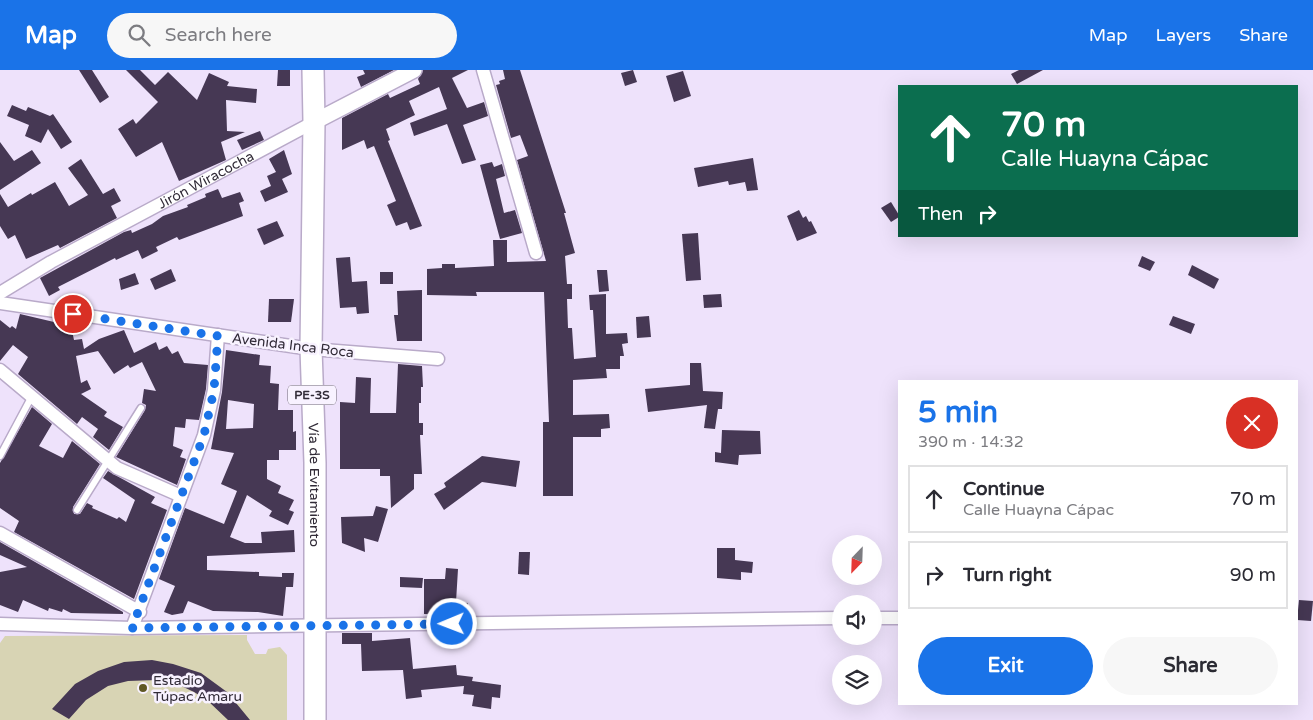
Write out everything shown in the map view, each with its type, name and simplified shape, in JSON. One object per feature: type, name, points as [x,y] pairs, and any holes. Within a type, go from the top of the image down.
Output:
[{"type":"highway","name":"Vía de Evitamiento","points":[[313,70],[311,349],[315,463],[315,720]]},
{"type":"street","name":"Jirón Wiracocha","points":[[0,293],[51,262],[414,70]]},
{"type":"street","points":[[483,70],[536,254]]},
{"type":"street","name":"Avenida Inca Roca","points":[[0,303],[311,349],[438,359]]},
{"type":"street","points":[[132,628],[140,612],[204,435],[214,390],[218,336]]},
{"type":"street","points":[[0,370],[108,460],[136,478],[181,496]]},
{"type":"street","points":[[0,532],[140,612]]},
{"type":"street","points":[[0,624],[132,628],[832,618]]},
{"type":"street","points":[[882,618],[898,618]]},
{"type":"lane","points":[[0,456],[32,396]]},
{"type":"lane","points":[[77,510],[141,408]]},
{"type":"shaded area","name":"Estadio Túpac Amaru","points":[[247,635],[247,640],[255,654],[266,654],[268,649],[280,647],[287,655],[287,720],[0,720],[0,643],[5,636]]},
{"type":"building","points":[[79,70],[92,70],[109,97],[100,103]]},
{"type":"building","points":[[126,70],[140,70],[155,85],[168,72],[197,100],[209,73],[229,82],[227,86],[257,89],[256,103],[226,100],[227,131],[245,132],[221,142],[226,160],[179,181],[162,142],[136,157],[118,129],[133,119],[136,124],[158,102]]},
{"type":"building","points":[[278,70],[290,70],[290,86],[277,86]]},
{"type":"building","points":[[363,70],[394,70],[361,87],[357,77],[365,74]]},
{"type":"building","points":[[423,70],[468,70],[452,78],[467,108],[484,102],[488,116],[463,125],[476,160],[462,164],[447,124],[414,136],[410,123],[447,109],[439,87],[409,101],[415,115],[386,129],[390,140],[388,141],[422,226],[410,230],[407,222],[396,226],[387,205],[396,201],[374,146],[367,149],[364,140],[342,150],[342,118],[388,94],[390,98],[420,84],[418,79]]},
{"type":"building","points":[[503,70],[520,70],[566,213],[564,213],[575,253],[565,256],[567,284],[572,284],[572,299],[567,299],[568,328],[572,328],[574,359],[596,357],[593,310],[590,310],[589,295],[606,294],[606,334],[627,333],[628,343],[622,344],[624,356],[620,356],[620,369],[606,369],[607,378],[573,380],[573,415],[609,414],[610,428],[601,429],[601,437],[573,437],[573,496],[543,496],[543,422],[549,422],[544,292],[476,292],[477,296],[427,295],[427,269],[442,268],[442,264],[455,264],[455,268],[494,266],[493,240],[507,240],[507,262],[546,261],[517,160],[528,156],[520,135],[511,138],[496,85],[500,84],[499,81],[505,79]]},
{"type":"building","points":[[633,70],[637,82],[625,86],[621,73]]},
{"type":"building","points":[[1019,70],[1043,70],[1017,84],[1011,74]]},
{"type":"building","points":[[683,71],[691,96],[674,102],[666,76]]},
{"type":"building","points":[[12,105],[26,111],[28,107],[50,116],[53,114],[72,142],[61,149],[48,129],[41,143],[25,136],[29,125],[7,116]]},
{"type":"building","points":[[260,131],[264,140],[242,150],[237,140]]},
{"type":"building","points":[[0,142],[14,161],[32,150],[41,163],[0,190]]},
{"type":"building","points":[[284,150],[292,174],[282,179],[288,192],[265,202],[260,191],[271,186],[267,176],[276,172],[269,159]]},
{"type":"building","points":[[753,158],[758,190],[747,191],[745,182],[729,185],[728,181],[698,187],[694,168]]},
{"type":"building","points":[[81,159],[103,194],[114,188],[121,201],[111,206],[117,218],[60,248],[58,245],[26,259],[15,235],[8,239],[0,226],[0,194],[8,207],[31,193],[32,195],[55,182],[69,206],[88,195],[68,168]]},
{"type":"building","points":[[492,162],[494,167],[502,164],[505,176],[496,179],[504,213],[515,210],[522,233],[500,239],[480,165]]},
{"type":"building","points":[[218,189],[222,198],[240,192],[244,201],[239,203],[243,216],[179,240],[177,237],[156,247],[158,251],[142,259],[138,250],[116,260],[115,258],[58,287],[60,290],[49,296],[40,278],[124,232],[131,230],[132,233],[152,224],[163,216],[188,207],[187,205],[206,197],[205,194]]},
{"type":"building","points":[[891,202],[898,213],[898,218],[891,222],[881,208]]},
{"type":"building","points":[[799,210],[803,218],[806,216],[809,222],[811,221],[817,233],[797,241],[787,216]]},
{"type":"building","points":[[277,221],[284,236],[264,245],[257,229]]},
{"type":"building","points":[[698,233],[701,280],[686,281],[682,234]]},
{"type":"building","points":[[1142,256],[1155,262],[1150,271],[1138,266]]},
{"type":"building","points":[[350,257],[352,282],[367,281],[369,313],[357,314],[356,307],[340,308],[336,258]]},
{"type":"building","points":[[1192,265],[1219,279],[1214,289],[1188,275]]},
{"type":"building","points":[[171,269],[176,281],[155,290],[150,279]]},
{"type":"building","points":[[597,270],[607,270],[609,291],[599,292]]},
{"type":"building","points":[[380,272],[393,272],[393,284],[380,284]]},
{"type":"building","points":[[135,273],[139,284],[121,290],[119,279]]},
{"type":"building","points":[[422,290],[422,341],[397,341],[394,315],[398,315],[397,291]]},
{"type":"building","points":[[721,294],[722,307],[704,308],[703,295]]},
{"type":"building","points":[[269,299],[294,299],[291,322],[268,322]]},
{"type":"building","points":[[20,314],[71,326],[74,340],[82,339],[84,349],[99,339],[124,330],[134,353],[156,342],[159,350],[167,346],[172,354],[178,351],[184,363],[208,365],[206,389],[199,420],[186,419],[185,428],[175,427],[173,446],[183,450],[180,457],[186,459],[177,485],[116,457],[145,410],[146,405],[142,403],[144,389],[156,391],[142,362],[130,368],[128,365],[114,374],[98,351],[76,356],[81,383],[87,380],[91,389],[81,394],[107,412],[104,416],[123,427],[109,450],[93,437],[98,429],[82,417],[77,424],[18,374],[28,357],[13,345],[0,361],[0,320],[10,328],[12,326],[16,329]]},
{"type":"building","points":[[649,316],[651,337],[637,338],[636,317]]},
{"type":"building","points":[[1173,316],[1195,324],[1191,334],[1169,325]]},
{"type":"building","points":[[226,350],[260,355],[259,365],[271,366],[270,383],[279,384],[278,410],[293,410],[293,432],[296,431],[296,450],[279,450],[279,460],[267,460],[267,479],[281,486],[278,493],[294,500],[289,510],[294,512],[288,525],[269,516],[272,511],[247,495],[230,537],[245,543],[262,543],[261,532],[294,530],[295,552],[207,556],[207,570],[259,572],[259,576],[282,577],[282,573],[294,573],[293,587],[286,587],[283,616],[258,612],[213,611],[188,601],[183,613],[172,615],[164,612],[175,586],[159,579],[185,508],[224,524],[237,491],[221,484],[234,453],[211,449],[222,392]],"holes":[[[228,400],[254,404],[253,428],[226,429]]]},
{"type":"building","points":[[690,363],[701,363],[703,391],[723,392],[722,409],[718,409],[715,429],[704,428],[707,405],[648,412],[645,389],[690,385]]},
{"type":"building","points":[[398,364],[422,366],[423,387],[421,387],[421,403],[419,403],[419,423],[423,423],[423,435],[420,435],[422,474],[414,474],[414,489],[391,508],[390,476],[380,476],[380,469],[340,469],[340,402],[355,403],[356,377],[371,378],[370,413],[396,413]]},
{"type":"building","points":[[32,407],[52,424],[39,446],[63,458],[72,441],[100,464],[73,507],[74,514],[80,514],[87,503],[93,506],[92,508],[117,519],[119,517],[126,522],[135,500],[103,478],[108,471],[155,497],[151,503],[167,510],[134,599],[14,532],[19,521],[0,508],[0,463]]},
{"type":"building","points":[[722,430],[760,431],[761,454],[739,455],[738,465],[715,462],[715,452],[721,453]]},
{"type":"building","points":[[482,456],[520,461],[516,487],[482,482],[444,510],[434,494],[446,487],[444,483]]},
{"type":"building","points":[[376,506],[388,509],[378,542],[364,538],[365,552],[342,543],[341,517],[373,516]]},
{"type":"building","points":[[0,542],[123,612],[123,614],[71,613],[63,609],[62,612],[49,608],[48,611],[23,600],[18,612],[0,605],[0,572],[27,567],[0,555]]},
{"type":"building","points":[[717,548],[735,548],[735,560],[753,562],[752,573],[741,572],[741,580],[717,578]]},
{"type":"building","points":[[519,552],[530,552],[529,575],[518,574]]},
{"type":"building","points":[[446,568],[458,569],[456,602],[468,603],[467,615],[424,614],[424,579],[445,579]]},
{"type":"building","points":[[400,577],[423,578],[422,588],[400,587]]},
{"type":"building","points":[[1299,600],[1313,601],[1311,621],[1298,620]]},
{"type":"building","points":[[342,633],[372,633],[372,641],[410,638],[413,669],[456,665],[457,675],[473,677],[472,681],[501,685],[500,698],[492,697],[491,709],[472,706],[474,695],[463,694],[464,686],[421,690],[422,697],[406,699],[403,670],[362,671],[361,644],[342,644]]},
{"type":"building","points":[[152,660],[173,664],[201,673],[227,692],[250,720],[228,720],[207,700],[194,692],[175,683],[157,680],[128,681],[108,686],[86,700],[69,719],[52,709],[75,684],[98,671],[124,662]]},
{"type":"place","name":"Estadio Túpac Amaru","points":[[143,688]]},
{"type":"route","points":[[73,314],[218,336],[214,390],[204,435],[140,612],[132,628],[452,624]]}]
